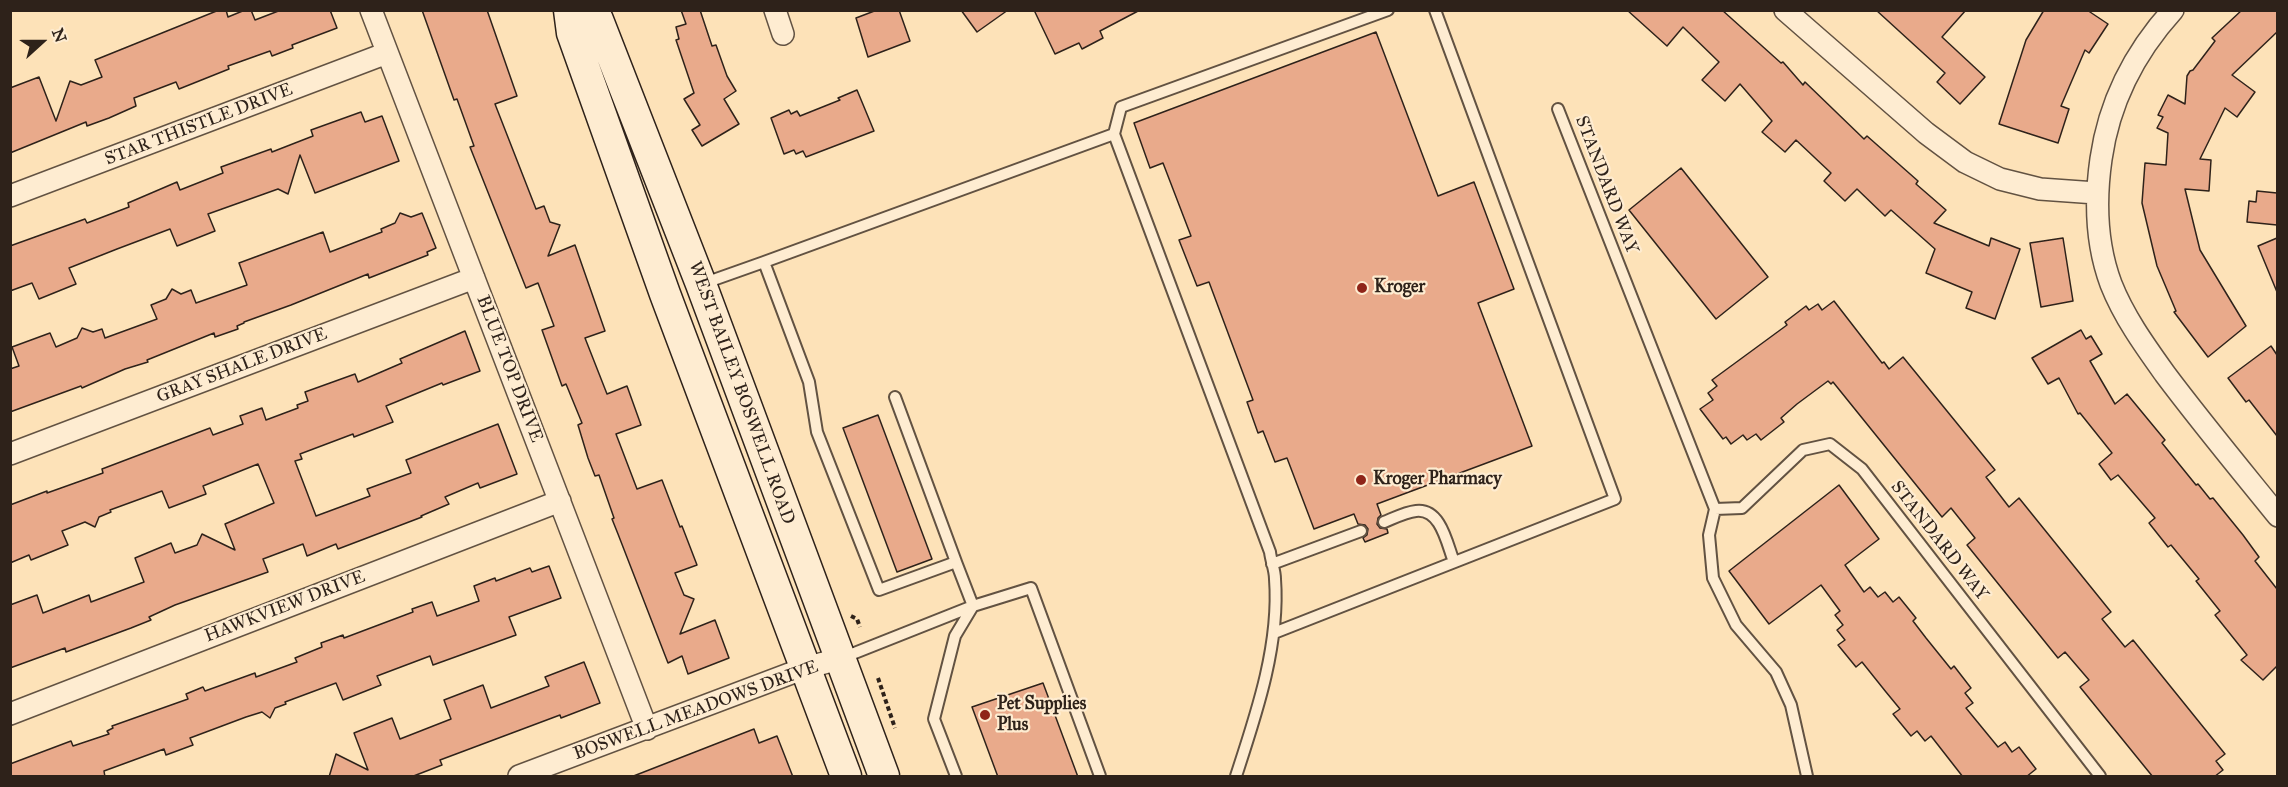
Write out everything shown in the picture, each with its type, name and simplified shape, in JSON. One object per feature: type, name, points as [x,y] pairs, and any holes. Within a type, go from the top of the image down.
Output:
[{"type":"main road","name":"WEST BAILEY BOSWELL ROAD","points":[[569,10],[572,33],[665,294],[846,777]]},
{"type":"main road","name":"WEST BAILEY BOSWELL ROAD","points":[[593,10],[701,285],[884,777]]},
{"type":"street","name":"BLUE TOP DRIVE","points":[[371,10],[647,729]]},
{"type":"street","points":[[775,10],[783,34]]},
{"type":"street","points":[[1785,10],[1926,133],[1965,162],[2000,178],[2040,189],[2096,193]]},
{"type":"street","points":[[2171,11],[2139,53],[2118,94],[2104,136],[2096,193],[2100,239],[2111,285],[2138,336],[2178,391],[2277,516]]},
{"type":"street","name":"STAR THISTLE DRIVE","points":[[10,196],[387,53]]},
{"type":"street","name":"GRAY SHALE DRIVE","points":[[10,454],[474,278]]},
{"type":"street","name":"HAWKVIEW DRIVE","points":[[10,714],[560,501]]},
{"type":"street","name":"BOSWELL MEADOWS DRIVE","points":[[519,777],[805,668],[839,658]]},
{"type":"lane","points":[[1236,777],[1255,723],[1274,633],[1275,578],[1272,564],[1114,134],[1121,107],[1388,10]]},
{"type":"lane","points":[[1274,633],[1615,499],[1435,10]]},
{"type":"lane","name":"STANDARD WAY","points":[[1558,108],[1714,508],[1742,508],[1803,450],[1830,444],[1862,469],[2100,777]]},
{"type":"lane","points":[[701,285],[1114,134]]},
{"type":"lane","points":[[764,262],[809,382],[817,432],[879,590],[956,562]]},
{"type":"lane","points":[[895,397],[973,606]]},
{"type":"lane","points":[[1714,508],[1709,535],[1713,578],[1736,625],[1776,672],[1791,705],[1807,777]]},
{"type":"lane","points":[[1384,522],[1414,511],[1425,511],[1434,517],[1441,527],[1454,562]]},
{"type":"lane","points":[[1272,564],[1360,531]]},
{"type":"lane","points":[[839,658],[973,606],[1031,588],[1100,777]]},
{"type":"lane","points":[[956,777],[934,719],[955,636],[973,606]]},
{"type":"building","points":[[219,10],[226,10],[228,17],[251,10],[255,20],[281,10],[330,10],[337,28],[292,45],[293,48],[272,56],[270,51],[228,66],[229,69],[179,89],[176,82],[134,98],[136,106],[109,118],[87,126],[86,122],[10,153],[10,88],[39,77],[56,121],[70,81],[81,85],[102,77],[95,60]]},
{"type":"building","points":[[422,10],[487,10],[517,96],[495,104],[536,209],[544,206],[550,222],[560,225],[548,256],[575,245],[605,331],[585,338],[607,394],[627,386],[641,425],[616,434],[637,489],[662,480],[697,565],[675,573],[684,595],[694,599],[680,634],[715,620],[729,658],[688,674],[682,656],[668,663],[612,519],[614,518],[599,475],[595,476],[588,458],[578,425],[582,423],[566,384],[562,386],[542,330],[554,326],[538,283],[526,288],[470,147],[474,146],[457,99],[454,100]]},
{"type":"building","points":[[681,10],[700,10],[712,46],[716,45],[727,76],[736,91],[724,99],[739,124],[702,146],[692,130],[700,125],[684,99],[694,93],[676,40],[679,39],[676,27],[686,24]]},
{"type":"building","points":[[877,10],[899,10],[910,41],[868,57],[856,18]]},
{"type":"building","points":[[961,10],[1008,10],[977,32]]},
{"type":"building","points":[[1034,10],[1140,10],[1100,31],[1103,38],[1082,49],[1079,43],[1055,54]]},
{"type":"building","points":[[1627,10],[1722,10],[1781,63],[1783,62],[1803,85],[1805,82],[1864,139],[1867,136],[1918,181],[1916,184],[1946,210],[1934,223],[1989,246],[1991,238],[2020,249],[1995,319],[1966,308],[1972,292],[1926,273],[1935,249],[1891,210],[1885,216],[1857,189],[1845,201],[1824,181],[1831,173],[1796,140],[1785,152],[1762,132],[1772,121],[1740,84],[1725,101],[1702,80],[1719,62],[1683,27],[1667,46]]},
{"type":"building","points":[[1876,10],[1966,10],[1942,37],[1985,77],[1960,104],[1937,82],[1945,73]]},
{"type":"building","points":[[2044,10],[2087,10],[2108,24],[2089,53],[2085,50],[2061,106],[2069,109],[2058,143],[1999,124],[2026,40]]},
{"type":"building","points":[[2242,10],[2277,10],[2277,32],[2232,75],[2255,92],[2237,117],[2225,108],[2200,159],[2211,160],[2209,191],[2185,189],[2200,250],[2246,326],[2208,357],[2174,312],[2176,311],[2157,266],[2142,203],[2145,163],[2166,165],[2168,133],[2157,128],[2163,117],[2158,115],[2168,95],[2185,104],[2187,76],[2190,71],[2215,41],[2212,38]]},
{"type":"building","name":"Kroger","points":[[1376,32],[1438,196],[1474,182],[1514,289],[1478,303],[1532,446],[1377,504],[1381,515],[1377,524],[1380,528],[1387,529],[1388,533],[1365,542],[1363,538],[1367,535],[1368,529],[1365,525],[1358,524],[1354,514],[1314,529],[1287,458],[1275,462],[1263,431],[1258,433],[1247,402],[1253,400],[1209,282],[1197,286],[1179,240],[1191,236],[1163,163],[1150,168],[1134,123]]},
{"type":"building","points":[[857,90],[874,131],[806,157],[803,151],[796,154],[794,150],[784,154],[771,118],[789,110],[791,114],[797,111],[800,116],[840,100],[838,98]]},
{"type":"building","points":[[361,112],[365,122],[382,116],[399,161],[315,193],[300,155],[288,194],[278,189],[208,214],[215,231],[177,246],[170,229],[117,249],[69,268],[76,284],[39,299],[32,283],[10,291],[10,246],[85,219],[87,223],[129,207],[128,203],[177,182],[180,190],[223,173],[221,167],[271,149],[272,152],[313,136],[311,130]]},
{"type":"building","points":[[1681,168],[1768,277],[1716,319],[1629,210]]},
{"type":"building","points":[[2257,191],[2277,193],[2277,225],[2247,222],[2249,201],[2256,202]]},
{"type":"building","points":[[400,213],[411,217],[422,213],[436,248],[427,252],[428,255],[369,278],[368,274],[244,322],[237,326],[238,329],[215,337],[214,333],[82,388],[81,386],[10,412],[10,369],[19,366],[12,347],[50,333],[56,347],[77,338],[82,328],[93,332],[102,329],[105,338],[157,319],[151,305],[166,299],[172,289],[181,294],[191,290],[196,303],[247,285],[239,263],[323,232],[330,252],[382,232],[381,229],[395,223]]},
{"type":"building","points":[[2063,238],[2073,301],[2041,307],[2030,243]]},
{"type":"building","points":[[2277,238],[2277,292],[2258,246]]},
{"type":"building","points":[[1834,301],[1889,369],[1903,357],[1995,470],[1986,477],[2009,507],[2019,498],[2111,612],[2102,619],[2125,647],[2133,640],[2225,754],[2216,761],[2223,770],[2214,777],[2153,777],[2080,687],[2089,680],[2065,652],[2058,658],[1967,545],[1975,538],[1951,508],[1942,517],[1833,382],[1831,384],[1828,381],[1797,404],[1781,418],[1784,422],[1761,440],[1756,434],[1747,440],[1743,435],[1731,444],[1726,437],[1723,439],[1700,409],[1713,400],[1708,393],[1717,386],[1712,380],[1787,325],[1785,322],[1806,306],[1809,310],[1818,304],[1822,310]]},
{"type":"building","points":[[2081,330],[2086,339],[2091,336],[2102,354],[2090,361],[2115,404],[2127,394],[2165,440],[2162,443],[2196,485],[2198,484],[2210,499],[2213,498],[2243,535],[2259,557],[2255,561],[2277,589],[2277,666],[2263,680],[2241,660],[2247,655],[2215,615],[2220,611],[2196,581],[2199,579],[2171,545],[2168,547],[2149,523],[2155,518],[2118,475],[2111,480],[2099,464],[2112,453],[2080,413],[2078,414],[2059,378],[2048,384],[2032,358]]},
{"type":"building","points":[[465,331],[480,371],[443,385],[442,383],[386,406],[393,422],[300,454],[302,459],[295,461],[316,516],[370,496],[367,489],[411,473],[406,460],[498,424],[517,474],[480,488],[478,483],[445,497],[449,504],[422,517],[338,549],[336,544],[307,556],[303,544],[263,559],[268,572],[175,605],[149,617],[151,620],[131,628],[66,652],[65,648],[10,668],[10,605],[37,595],[43,613],[89,595],[91,602],[144,582],[135,558],[171,543],[175,553],[197,545],[202,534],[235,550],[225,524],[274,503],[258,464],[203,486],[206,494],[169,508],[162,491],[110,510],[111,512],[99,517],[95,527],[85,522],[62,531],[68,545],[31,560],[29,555],[10,563],[10,505],[103,473],[102,469],[210,428],[213,435],[243,424],[240,416],[262,408],[266,420],[298,408],[297,405],[308,401],[305,392],[355,374],[358,382],[402,363],[400,359]]},
{"type":"building","points":[[2271,346],[2277,355],[2277,436],[2249,400],[2246,402],[2228,378]]},
{"type":"building","points":[[878,415],[932,559],[897,572],[843,428]]},
{"type":"building","points":[[1839,485],[1879,539],[1845,565],[1864,592],[1870,587],[1878,597],[1885,592],[1893,602],[1899,597],[1916,618],[1913,621],[1926,638],[1951,669],[1954,666],[1971,688],[1965,693],[1973,703],[1966,708],[1998,747],[2005,742],[2012,752],[2019,747],[2036,769],[2026,777],[1963,777],[1931,736],[1925,741],[1917,731],[1911,736],[1893,714],[1900,709],[1862,662],[1856,667],[1838,645],[1845,640],[1837,630],[1843,625],[1835,615],[1840,611],[1821,585],[1769,624],[1729,571]]},
{"type":"building","points":[[549,566],[561,598],[509,617],[516,635],[433,665],[430,656],[377,676],[381,685],[343,700],[336,683],[285,702],[286,704],[275,708],[270,718],[262,712],[246,717],[190,738],[193,745],[166,755],[164,749],[104,771],[105,777],[10,777],[10,764],[71,741],[73,746],[109,734],[107,731],[113,728],[112,726],[188,699],[186,694],[203,687],[205,691],[255,673],[256,677],[297,662],[295,658],[322,647],[321,643],[343,635],[344,638],[413,612],[412,609],[432,602],[437,616],[479,601],[474,586],[495,578],[496,581],[530,568],[532,572]]},
{"type":"building","points":[[584,662],[600,703],[561,718],[560,715],[440,760],[442,765],[411,777],[329,777],[336,754],[368,770],[354,733],[392,718],[400,739],[451,719],[444,700],[483,685],[491,708],[549,686],[545,677]]},
{"type":"building","points":[[1043,683],[1078,777],[998,777],[972,707]]},
{"type":"building","points":[[754,729],[759,743],[777,736],[793,777],[631,777]]},
{"type":"place","name":"Kroger","points":[[1362,288]]},
{"type":"place","name":"Kroger Pharmacy","points":[[1361,480]]},
{"type":"place","name":"Pet Supplies Plus","points":[[985,715]]}]
